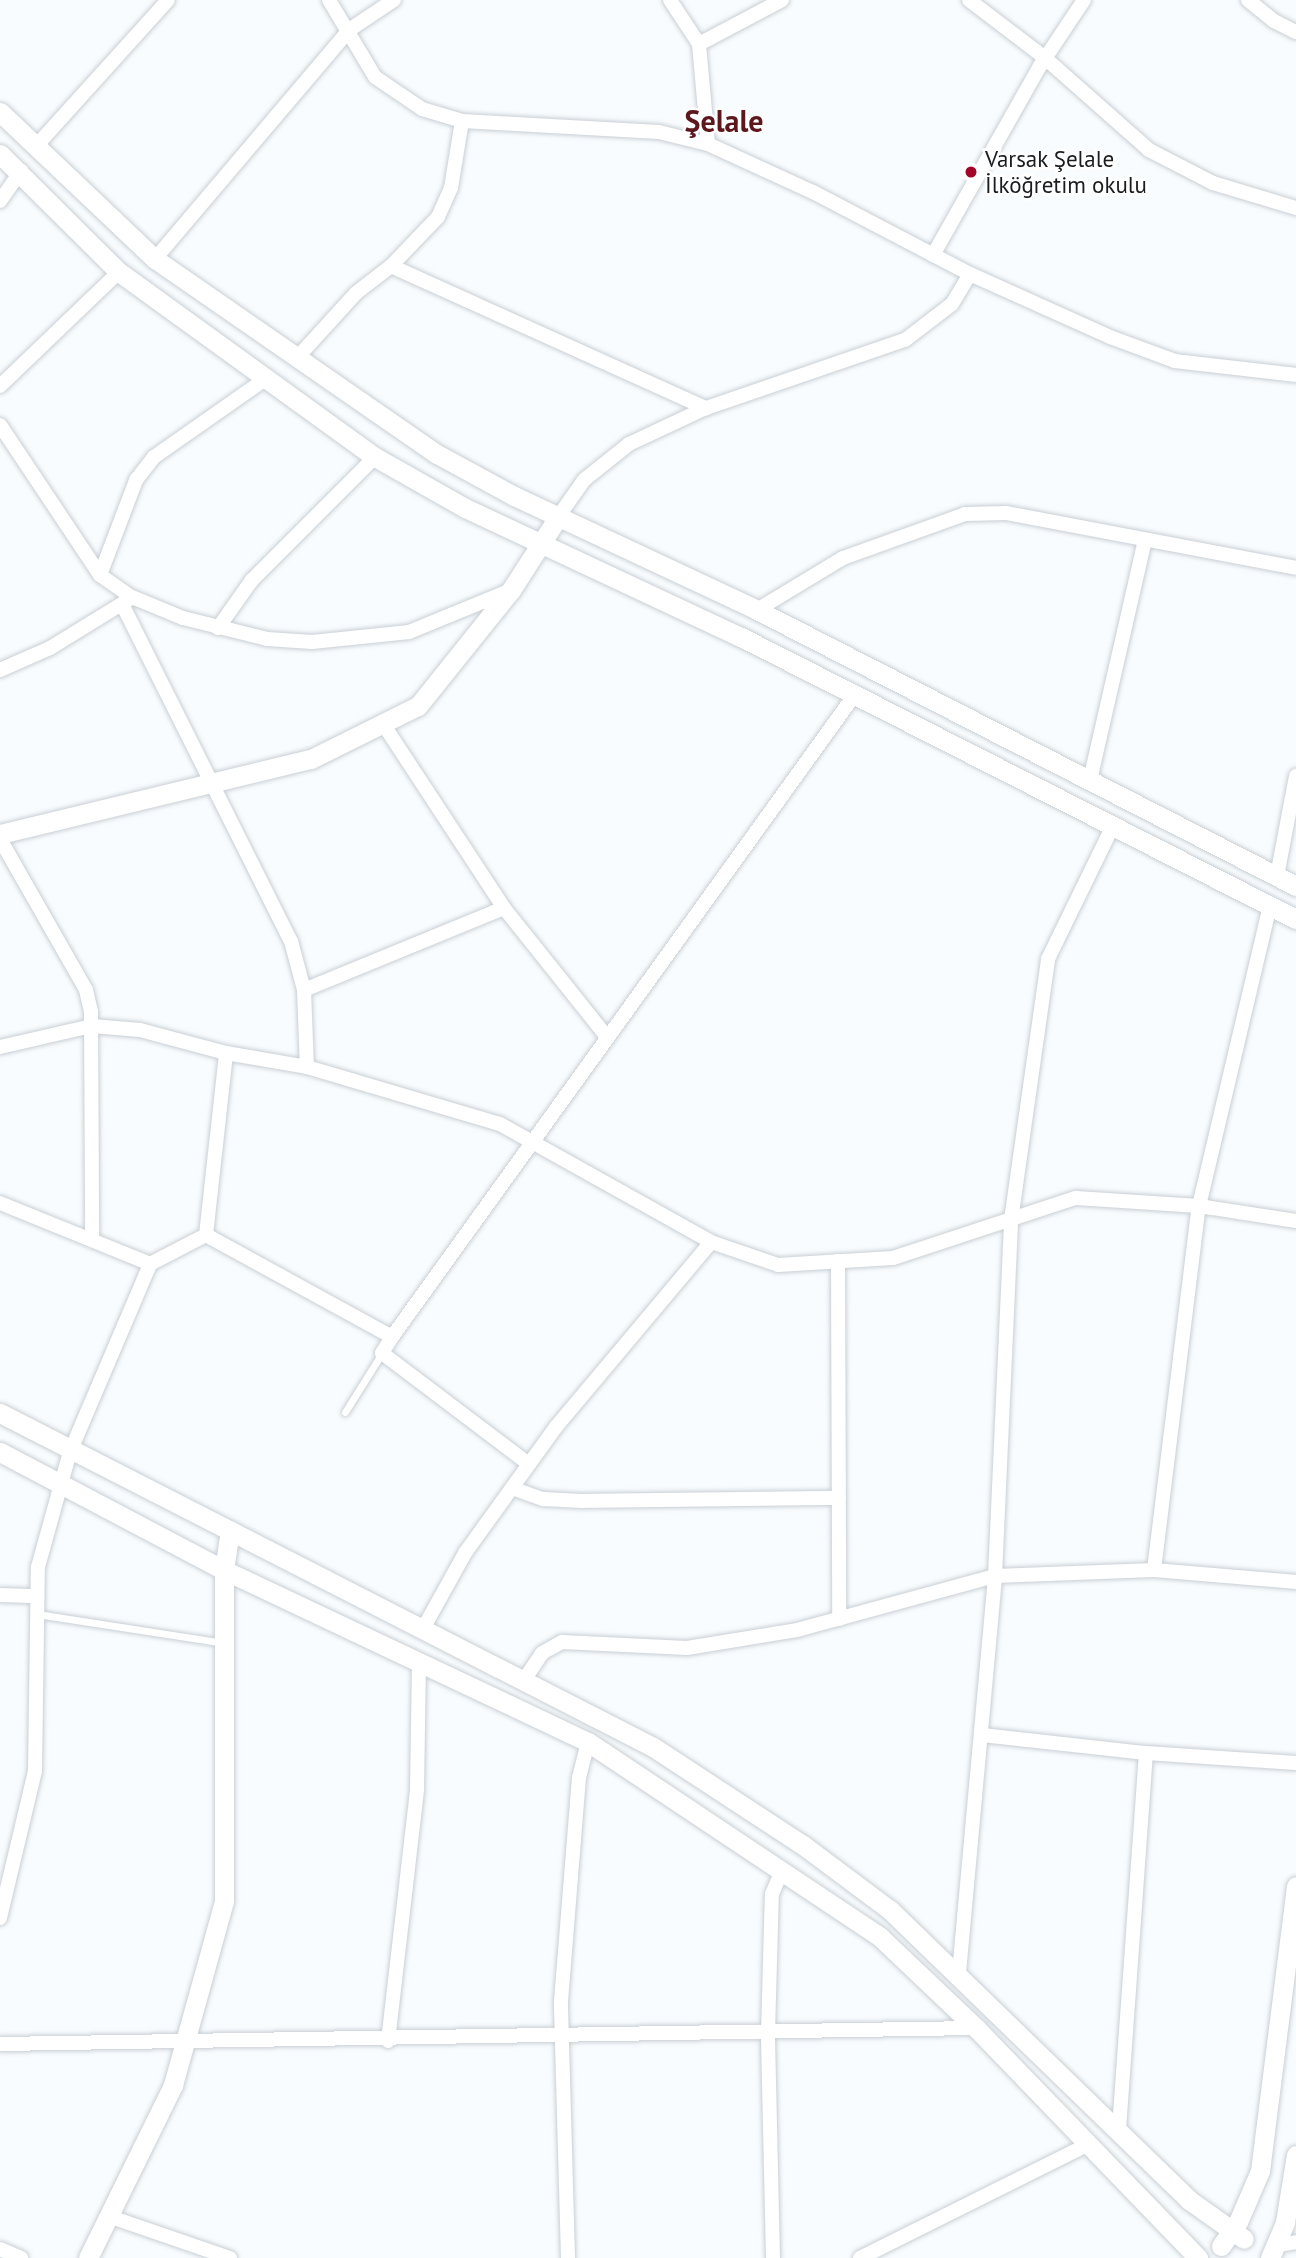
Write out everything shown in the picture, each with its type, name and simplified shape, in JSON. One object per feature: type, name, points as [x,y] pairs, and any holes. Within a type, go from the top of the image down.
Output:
[{"type":"street","points":[[37,145],[168,0]]},
{"type":"street","points":[[329,0],[375,77],[395,94],[422,109],[462,121],[659,132],[708,144],[970,274],[1110,337],[1175,361],[1296,375]]},
{"type":"street","points":[[155,259],[349,30],[394,0]]},
{"type":"street","points":[[670,0],[699,44],[708,144]]},
{"type":"street","points":[[699,44],[782,0]]},
{"type":"street","points":[[969,0],[1045,58],[1149,150],[1213,183],[1296,208]]},
{"type":"street","points":[[933,254],[1045,58],[1084,0]]},
{"type":"street","points":[[1248,0],[1274,21],[1296,32]]},
{"type":"street","points":[[0,112],[155,259],[437,454],[558,517],[757,610],[1296,886]]},
{"type":"street","points":[[296,359],[356,293],[391,266],[438,217],[451,188],[462,121]]},
{"type":"street","points":[[0,154],[21,171],[119,272],[376,457],[465,508],[856,693],[1296,919]]},
{"type":"street","points":[[0,201],[21,171]]},
{"type":"street","points":[[391,266],[706,408]]},
{"type":"street","points":[[0,386],[119,272]]},
{"type":"street","points":[[92,1240],[92,1026],[86,990],[0,837],[311,760],[418,706],[511,590],[584,480],[629,444],[706,408],[905,341],[952,304],[970,274]]},
{"type":"street","points":[[100,575],[136,480],[154,457],[267,378]]},
{"type":"street","points":[[0,425],[100,575],[127,601],[210,784],[291,941],[304,990],[307,1067]]},
{"type":"street","points":[[218,628],[252,580],[376,457]]},
{"type":"street","points":[[757,610],[843,558],[965,514],[1006,513],[1296,568]]},
{"type":"street","points":[[1090,780],[1145,540]]},
{"type":"street","points":[[0,670],[50,648],[127,601],[218,628],[312,642],[409,632],[511,590]]},
{"type":"street","points":[[529,1464],[382,1353],[606,1036],[856,693]]},
{"type":"street","points":[[383,724],[504,908],[606,1036]]},
{"type":"street","points":[[1277,876],[1296,776]]},
{"type":"street","points":[[959,1973],[995,1576],[1011,1220],[1048,958],[1113,826]]},
{"type":"street","points":[[1154,1570],[1199,1206],[1270,905]]},
{"type":"street","points":[[304,990],[504,908]]},
{"type":"street","points":[[0,1047],[92,1026],[140,1030],[226,1053],[307,1067],[500,1124],[711,1242],[778,1265],[893,1258],[1076,1198],[1199,1206],[1296,1221]]},
{"type":"street","points":[[206,1235],[226,1053]]},
{"type":"street","points":[[0,1203],[149,1264]]},
{"type":"street","points":[[0,1917],[35,1771],[38,1567],[59,1487],[70,1452],[149,1264],[206,1235]]},
{"type":"street","points":[[206,1235],[392,1337]]},
{"type":"street","points":[[424,1627],[464,1553],[529,1464],[711,1242]]},
{"type":"street","points":[[838,1261],[839,1619]]},
{"type":"street","points":[[0,1413],[70,1452],[424,1627],[653,1747],[803,1845],[890,1910],[959,1973],[1189,2200],[1220,2249]]},
{"type":"street","points":[[0,1452],[59,1487],[225,1570],[588,1742],[880,1937],[976,2028],[1089,2144],[1220,2249],[1272,2253],[1292,2192],[1296,2155]]},
{"type":"street","points":[[512,1488],[543,1499],[582,1501],[839,1497]]},
{"type":"street","points":[[88,2258],[173,2085],[224,1901],[225,1570],[230,1530]]},
{"type":"street","points":[[524,1680],[541,1653],[562,1642],[687,1648],[839,1619],[995,1576],[1154,1570],[1296,1582]]},
{"type":"street","points":[[0,1595],[37,1597]]},
{"type":"street","points":[[388,2041],[416,1789],[419,1663]]},
{"type":"street","points":[[982,1735],[1146,1753],[1296,1763]]},
{"type":"street","points":[[568,2258],[562,2038],[579,1778],[588,1742]]},
{"type":"street","points":[[1119,2129],[1146,1753]]},
{"type":"street","points":[[773,2258],[768,2033],[772,1894],[782,1871]]},
{"type":"street","points":[[1220,2249],[1260,2171],[1296,1886]]},
{"type":"street","points":[[0,2044],[388,2041],[976,2028]]},
{"type":"street","points":[[860,2258],[1089,2144]]},
{"type":"street","points":[[108,2216],[230,2258]]},
{"type":"street","points":[[0,2249],[21,2258]]},
{"type":"lane","points":[[345,1412],[382,1353]]},
{"type":"lane","points":[[37,1614],[225,1644]]},
{"type":"place","name":"Varsak Şelale İlköğretim okulu","points":[[971,172]]},
{"type":"district","name":"Şelale","points":[[724,121]]}]
